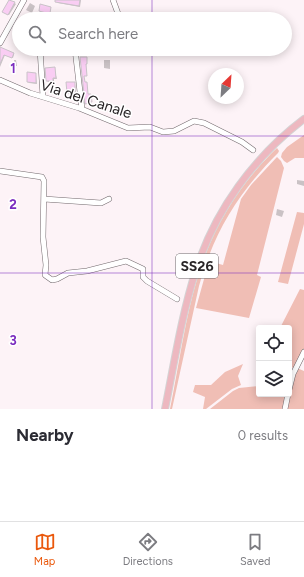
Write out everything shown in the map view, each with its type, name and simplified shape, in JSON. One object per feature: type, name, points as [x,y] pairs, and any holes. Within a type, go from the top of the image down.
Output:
[{"type":"main road","name":"SS26","points":[[165,409],[196,268],[218,218],[232,195],[250,171],[276,142],[304,120]]},
{"type":"street","points":[[17,12],[24,0]]},
{"type":"street","points":[[112,0],[117,12]]},
{"type":"street","points":[[0,43],[12,22]]},
{"type":"street","points":[[40,56],[43,96]]},
{"type":"street","points":[[76,56],[82,109]]},
{"type":"street","name":"Via del Canale","points":[[0,80],[30,93],[82,109],[128,128],[150,127],[163,132],[174,131],[194,121],[204,123],[242,142],[253,150]]},
{"type":"street","points":[[0,171],[42,177],[44,181],[42,237],[46,265],[45,275],[52,280],[68,273],[87,271],[126,261],[143,269],[143,277],[147,281],[177,299]]},
{"type":"street","points":[[44,199],[101,203],[109,199]]},
{"type":"street","points":[[292,378],[304,352]]},
{"type":"street","points":[[284,409],[287,397]]},
{"type":"shaded area","points":[[304,135],[304,158],[295,158],[287,163],[284,161],[281,157],[282,153],[287,147]]},
{"type":"shaded area","points":[[277,148],[279,151],[278,153],[239,198],[212,248],[199,286],[172,409],[170,409],[189,308],[198,276],[211,240],[229,207],[240,191],[251,176]]},
{"type":"shaded area","points":[[277,157],[281,161],[284,168],[257,275],[261,277],[249,318],[196,308],[209,261],[223,265],[241,199],[251,185]]},
{"type":"shaded area","points":[[297,212],[304,213],[304,224],[288,284],[278,282]]},
{"type":"shaded area","points":[[300,289],[304,290],[304,349],[294,368],[292,368],[292,325],[282,325]]},
{"type":"shaded area","points":[[243,364],[238,376],[241,385],[232,389],[206,409],[203,409],[205,397],[193,392],[195,385],[211,385],[225,372]]},
{"type":"shaded area","points":[[297,368],[304,371],[304,409],[286,409],[289,397],[292,397],[293,379]]},
{"type":"shaded area","points":[[256,386],[256,397],[286,397],[283,409],[210,409],[239,388]]},
{"type":"building","points":[[9,0],[15,2],[8,15],[2,12]]},
{"type":"building","points":[[55,0],[80,0],[79,6],[55,2]]},
{"type":"building","points":[[40,4],[51,7],[50,12],[39,11]]},
{"type":"building","points":[[0,47],[12,52],[13,56],[12,58],[4,55],[0,64]]},
{"type":"building","points":[[80,57],[87,57],[87,76],[84,76],[85,82],[87,82],[88,94],[91,94],[92,102],[85,104]]},
{"type":"building","points":[[55,67],[56,78],[53,78],[53,81],[46,81],[45,68]]},
{"type":"building","points":[[27,72],[36,73],[36,83],[27,82]]},
{"type":"building","points":[[66,82],[75,82],[75,93],[67,93]]}]
